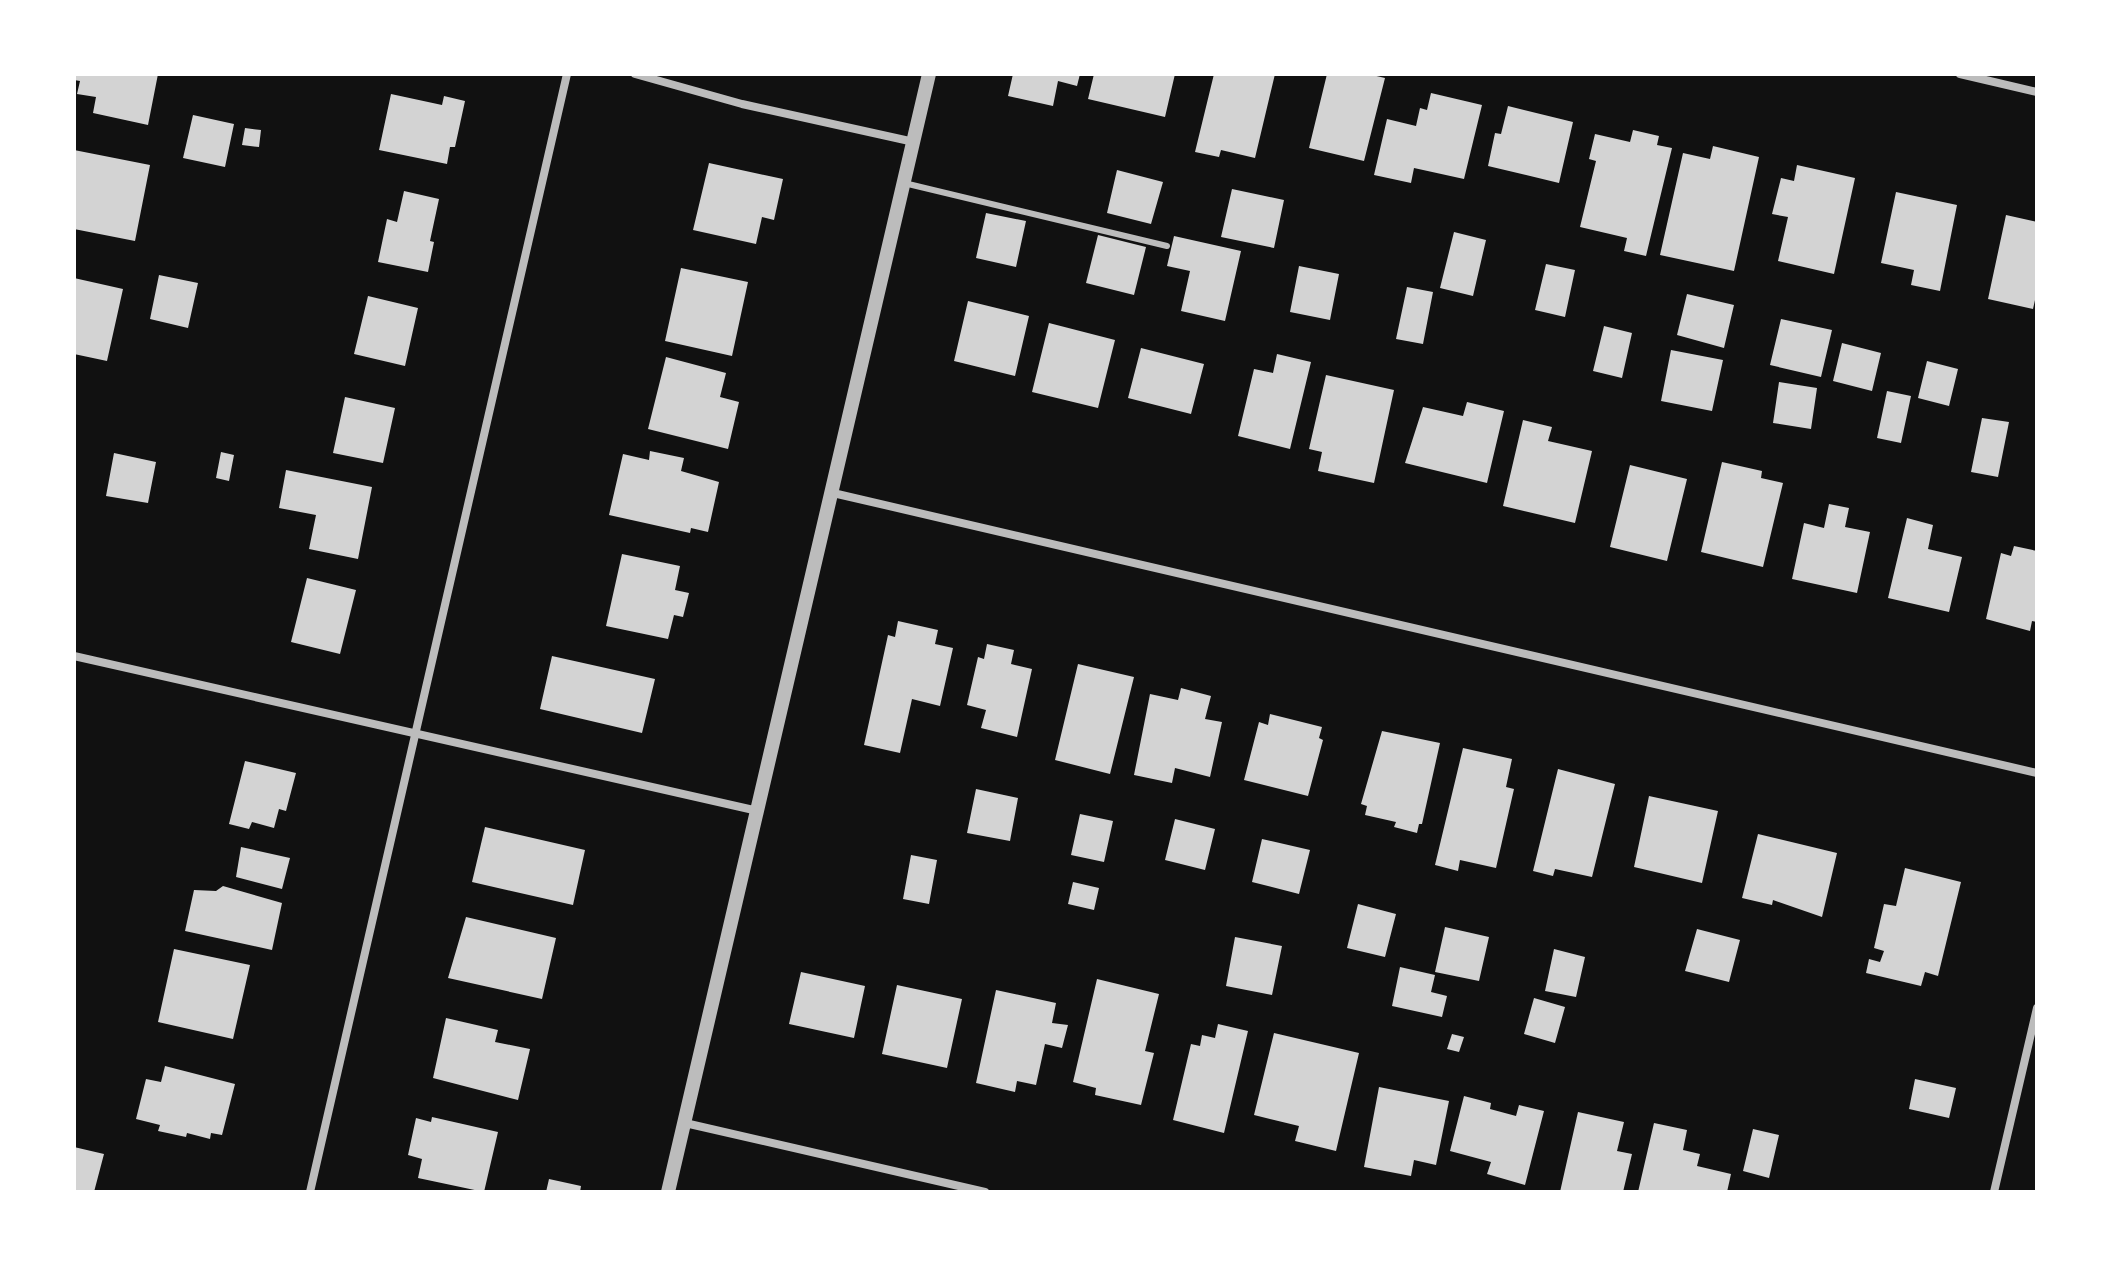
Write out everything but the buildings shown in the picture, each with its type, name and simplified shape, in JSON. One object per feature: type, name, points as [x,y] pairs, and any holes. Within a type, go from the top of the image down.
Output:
[{"type":"street","points":[[310,1192],[567,74]]},
{"type":"street","points":[[635,74],[742,104],[914,142]]},
{"type":"street","points":[[668,1192],[929,74]]},
{"type":"street","points":[[1960,74],[2037,92]]},
{"type":"street","points":[[833,493],[2037,773]]},
{"type":"street","points":[[74,656],[758,811]]},
{"type":"street","points":[[1994,1192],[2037,1008]]},
{"type":"street","points":[[685,1123],[985,1192]]},
{"type":"lane","points":[[904,183],[1167,246]]}]
